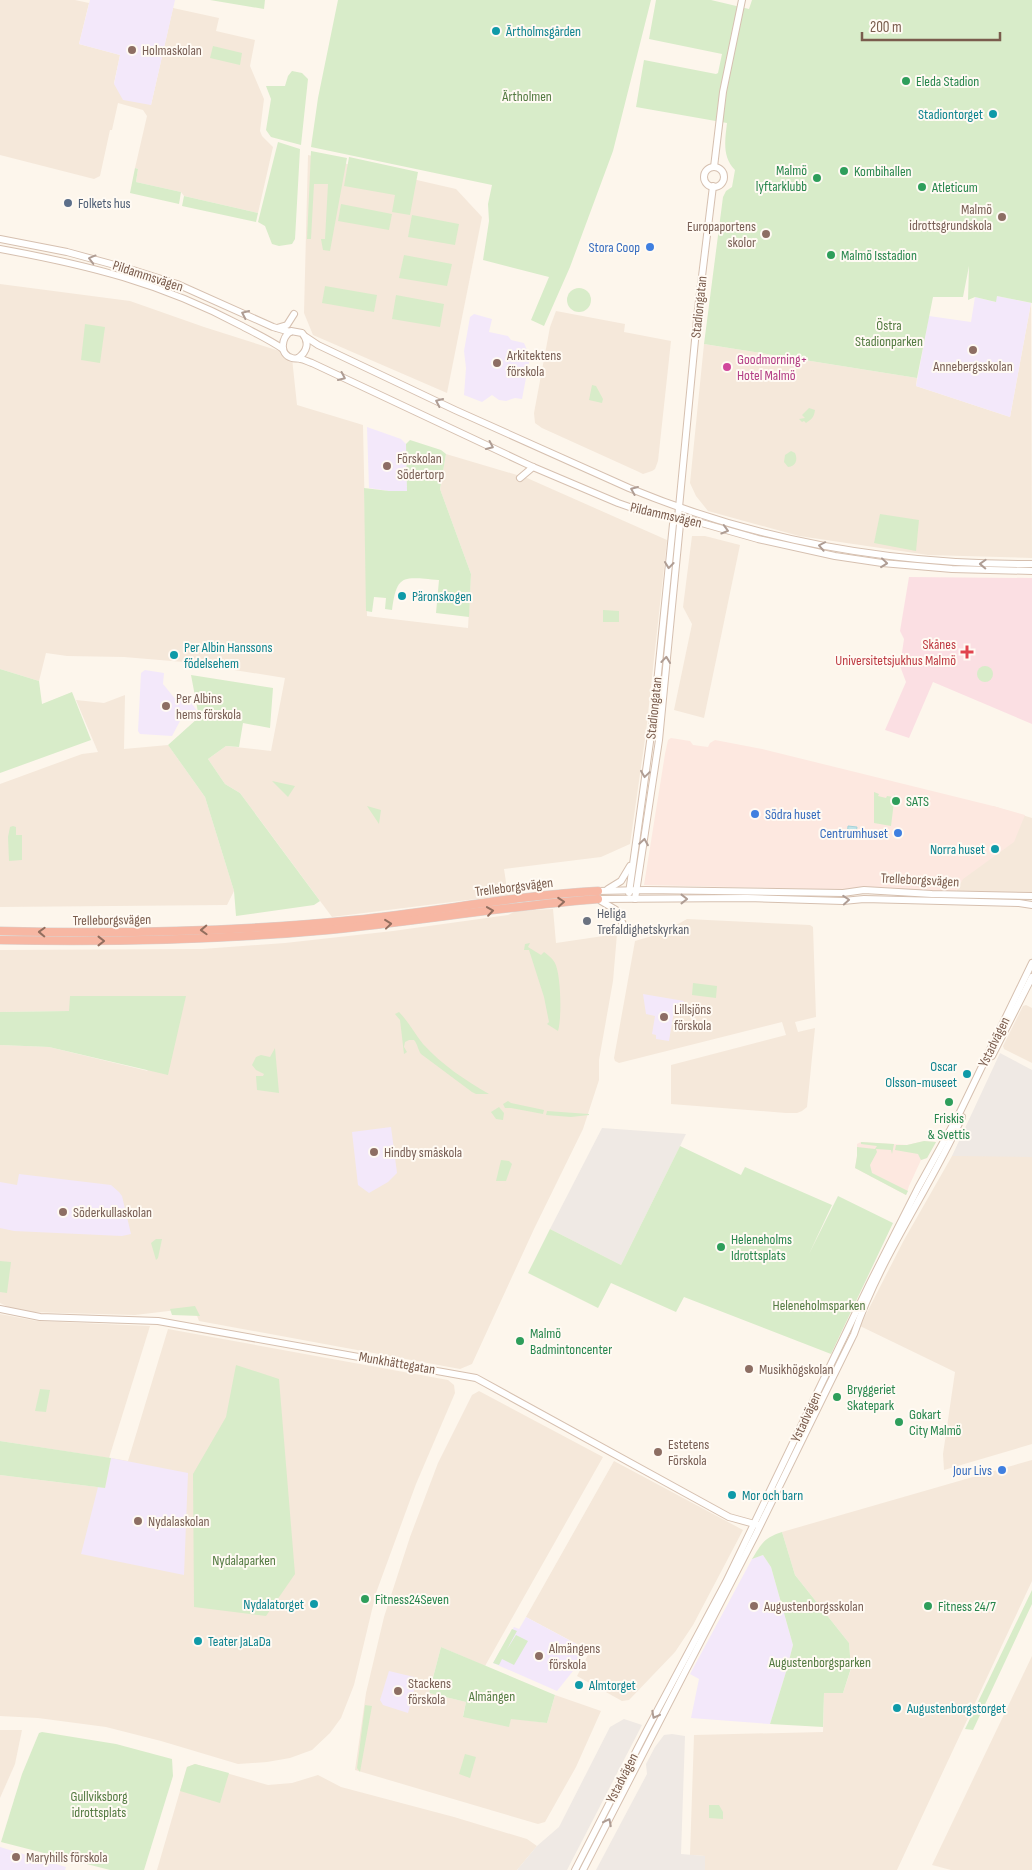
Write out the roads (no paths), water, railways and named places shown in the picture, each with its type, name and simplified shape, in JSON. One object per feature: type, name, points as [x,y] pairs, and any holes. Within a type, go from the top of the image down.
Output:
[{"type":"highway","name":"Trelleborgsvägen","points":[[0,931],[134,932],[256,928],[354,920],[528,898],[600,894]]},
{"type":"highway","name":"Trelleborgsvägen","points":[[0,940],[150,940],[269,934],[384,924],[600,894]]},
{"type":"main road","name":"Stadiongatan","points":[[714,167],[722,92],[742,0]]},
{"type":"main road","name":"Stadiongatan","points":[[714,167],[722,171],[724,177],[719,185],[713,186],[707,183],[704,175],[707,170],[714,167]]},
{"type":"main road","name":"Stadiongatan","points":[[631,899],[637,890],[659,740],[698,309],[713,186]]},
{"type":"main road","name":"Pildammsvägen","points":[[1,239],[67,252],[170,282],[276,328],[290,332]]},
{"type":"main road","name":"Pildammsvägen","points":[[0,249],[70,262],[147,284],[222,315],[283,349]]},
{"type":"main road","points":[[276,328],[287,325],[294,314]]},
{"type":"main road","points":[[290,332],[300,332],[305,337],[307,348],[298,358],[289,357],[283,349],[283,341],[290,332]]},
{"type":"main road","name":"Pildammsvägen","points":[[305,337],[318,345],[455,410],[629,488],[680,507],[752,530],[854,552],[928,561],[1032,564]]},
{"type":"main road","name":"Pildammsvägen","points":[[298,358],[533,467],[618,503],[780,545],[835,556],[945,569],[991,572],[1032,571]]},
{"type":"main road","points":[[520,478],[533,467]]},
{"type":"main road","points":[[660,515],[669,522],[673,530]]},
{"type":"main road","name":"Stadiongatan","points":[[631,899],[629,890],[653,719],[673,524],[678,518]]},
{"type":"main road","points":[[624,926],[616,910],[600,894],[621,881],[633,861]]},
{"type":"main road","name":"Trelleborgsvägen","points":[[600,894],[629,890],[843,893],[864,890],[932,894],[1032,896]]},
{"type":"main road","name":"Trelleborgsvägen","points":[[600,894],[631,899],[776,898],[843,901],[864,899],[1019,903],[1032,906]]},
{"type":"main road","name":"Ystadvägen","points":[[575,1870],[648,1728],[758,1524],[870,1283],[918,1188],[959,1114],[1032,962]]},
{"type":"main road","name":"Ystadvägen","points":[[584,1870],[854,1334],[859,1315],[871,1291],[916,1202],[949,1146],[1032,977]]},
{"type":"main road","name":"Munkhättegatan","points":[[0,1309],[40,1317],[158,1321],[476,1378],[729,1517],[758,1524]]},
{"type":"water","points":[[848,826],[857,827],[855,839],[847,838]]},
{"type":"place","name":"Ärtholmsgården","points":[[496,31]]},
{"type":"place","name":"Holmaskolan","points":[[132,50]]},
{"type":"place","name":"Eleda Stadion","points":[[906,81]]},
{"type":"place","name":"Stadiontorget","points":[[993,114]]},
{"type":"place","name":"Kombihallen","points":[[844,171]]},
{"type":"place","name":"Malmö lyftarklubb","points":[[817,178]]},
{"type":"place","name":"Atleticum","points":[[922,187]]},
{"type":"place","name":"Folkets hus","points":[[68,203]]},
{"type":"place","name":"Malmö idrottsgrundskola","points":[[1002,217]]},
{"type":"place","name":"Europaportens skolor","points":[[766,234]]},
{"type":"place","name":"Stora Coop","points":[[650,247]]},
{"type":"place","name":"Malmö Isstadion","points":[[831,255]]},
{"type":"place","name":"Annebergsskolan","points":[[973,350]]},
{"type":"place","name":"Arkitektens förskola","points":[[497,363]]},
{"type":"place","name":"Goodmorning+ Hotel Malmö","points":[[727,367]]},
{"type":"place","name":"Förskolan Södertorp","points":[[387,466]]},
{"type":"place","name":"Päronskogen","points":[[402,596]]},
{"type":"place","name":"Skånes Universitetsjukhus Malmö","points":[[967,652]]},
{"type":"place","name":"Per Albin Hanssons födelsehem","points":[[174,655]]},
{"type":"place","name":"Per Albins hems förskola","points":[[166,706]]},
{"type":"place","name":"SATS","points":[[896,801]]},
{"type":"place","name":"Södra huset","points":[[755,814]]},
{"type":"place","name":"Centrumhuset","points":[[898,833]]},
{"type":"place","name":"Norra huset","points":[[995,849]]},
{"type":"place","name":"Heliga Trefaldighetskyrkan","points":[[587,921]]},
{"type":"place","name":"Lillsjöns förskola","points":[[664,1017]]},
{"type":"place","name":"Oscar Olsson-museet","points":[[967,1074]]},
{"type":"place","name":"Friskis & Svettis","points":[[949,1102]]},
{"type":"place","name":"Hindby småskola","points":[[374,1152]]},
{"type":"place","name":"Söderkullaskolan","points":[[63,1212]]},
{"type":"place","name":"Heleneholms Idrottsplats","points":[[721,1247]]},
{"type":"place","name":"Malmö Badmintoncenter","points":[[520,1341]]},
{"type":"place","name":"Musikhögskolan","points":[[749,1369]]},
{"type":"place","name":"Bryggeriet Skatepark","points":[[837,1397]]},
{"type":"place","name":"Gokart City Malmö","points":[[899,1422]]},
{"type":"place","name":"Estetens Förskola","points":[[658,1452]]},
{"type":"place","name":"Jour Livs","points":[[1002,1470]]},
{"type":"place","name":"Mor och barn","points":[[732,1495]]},
{"type":"place","name":"Nydalaskolan","points":[[138,1521]]},
{"type":"place","name":"Fitness24Seven","points":[[365,1599]]},
{"type":"place","name":"Nydalatorget","points":[[314,1604]]},
{"type":"place","name":"Augustenborgsskolan","points":[[754,1606]]},
{"type":"place","name":"Fitness 24/7","points":[[928,1606]]},
{"type":"place","name":"Teater JaLaDa","points":[[198,1641]]},
{"type":"place","name":"Almängens förskola","points":[[539,1656]]},
{"type":"place","name":"Almtorget","points":[[579,1685]]},
{"type":"place","name":"Stackens förskola","points":[[398,1691]]},
{"type":"place","name":"Augustenborgstorget","points":[[897,1708]]},
{"type":"place","name":"Maryhills förskola","points":[[16,1857]]},
{"type":"park label","name":"Ärtholmen","points":[[527,96]]},
{"type":"park label","name":"Östra Stadionparken","points":[[889,334]]},
{"type":"park label","name":"Heleneholmsparken","points":[[819,1305]]},
{"type":"park label","name":"Nydalaparken","points":[[244,1560]]},
{"type":"park label","name":"Augustenborgsparken","points":[[820,1662]]},
{"type":"park label","name":"Almängen","points":[[492,1696]]},
{"type":"park label","name":"Gullviksborg idrottsplats","points":[[99,1804]]}]
